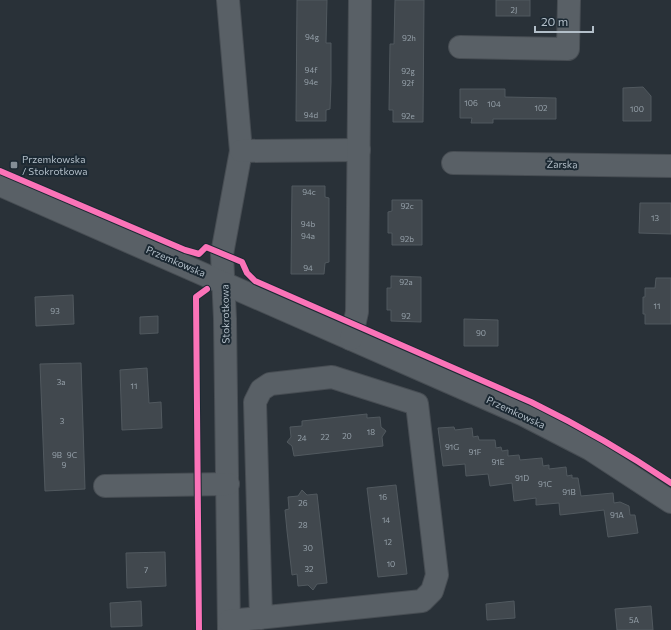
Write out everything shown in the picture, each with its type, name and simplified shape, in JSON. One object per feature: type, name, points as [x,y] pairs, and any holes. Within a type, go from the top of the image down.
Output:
[{"type":"street","name":"Stokrotkowa","points":[[228,0],[241,151],[222,254],[224,282],[228,484],[229,626]]},
{"type":"street","points":[[351,338],[357,312],[360,150],[360,0]]},
{"type":"street","points":[[460,47],[568,49],[568,0]]},
{"type":"street","points":[[241,151],[360,150]]},
{"type":"street","name":"Żarska","points":[[453,163],[671,166]]},
{"type":"street","name":"Przemkowska","points":[[0,185],[413,365],[555,430],[610,462],[671,502]]},
{"type":"street","points":[[229,626],[261,618],[422,601],[432,591],[437,576],[413,365]]},
{"type":"street","points":[[261,618],[255,402],[261,390],[270,384],[332,377],[417,404]]},
{"type":"street","points":[[105,486],[228,484]]},
{"type":"building","points":[[297,0],[327,0],[326,43],[331,43],[331,82],[330,109],[326,110],[326,121],[296,121]]},
{"type":"building","points":[[395,0],[424,0],[423,122],[393,122],[393,110],[389,110],[390,44],[394,44]]},
{"type":"building","points":[[496,0],[530,0],[530,16],[496,16]]},
{"type":"building","points":[[643,87],[651,96],[651,121],[623,121],[623,88]]},
{"type":"building","points":[[460,89],[505,89],[505,97],[556,98],[556,119],[493,119],[493,123],[471,123],[472,118],[460,118]]},
{"type":"building","points":[[292,186],[325,186],[325,197],[329,198],[329,262],[325,263],[324,274],[291,274]]},
{"type":"building","points":[[392,200],[422,200],[422,245],[392,245],[392,233],[388,233],[388,212],[392,211]]},
{"type":"building","points":[[640,203],[671,203],[671,234],[639,233]]},
{"type":"building","points":[[391,276],[421,277],[421,322],[391,321],[391,310],[387,310],[387,288],[391,288]]},
{"type":"building","points":[[656,278],[671,278],[671,324],[645,324],[645,314],[643,314],[643,297],[645,297],[645,288],[655,288]]},
{"type":"building","points":[[73,295],[74,324],[36,326],[35,297]]},
{"type":"building","points":[[158,316],[158,333],[140,334],[140,317]]},
{"type":"building","points":[[464,319],[498,320],[498,346],[464,346]]},
{"type":"building","points":[[81,363],[85,489],[45,491],[40,364]]},
{"type":"building","points":[[147,368],[149,403],[161,402],[162,428],[122,430],[120,370]]},
{"type":"building","points":[[367,414],[367,418],[380,417],[381,427],[386,431],[382,437],[383,446],[294,456],[292,446],[287,442],[291,437],[290,427],[302,426],[302,421]]},
{"type":"building","points":[[454,427],[455,430],[472,428],[473,437],[478,436],[479,440],[495,440],[496,448],[501,447],[502,451],[508,450],[508,456],[519,455],[520,460],[542,458],[543,466],[549,465],[549,469],[566,467],[567,476],[572,475],[572,478],[578,478],[581,496],[613,493],[614,503],[620,502],[629,506],[630,515],[635,515],[638,533],[608,537],[604,510],[560,515],[559,503],[536,505],[536,498],[514,501],[512,483],[490,486],[488,474],[466,476],[465,464],[443,466],[438,428]]},
{"type":"building","points":[[396,485],[407,574],[378,577],[367,488]]},
{"type":"building","points":[[302,490],[307,495],[317,494],[327,583],[317,584],[313,590],[308,585],[298,586],[297,574],[292,575],[287,531],[285,510],[289,509],[288,497],[298,496]]},
{"type":"building","points":[[165,552],[166,586],[127,588],[126,553]]},
{"type":"building","points":[[141,601],[142,626],[111,627],[110,603]]},
{"type":"building","points":[[514,601],[515,618],[487,620],[486,604]]},
{"type":"building","points":[[651,606],[653,630],[617,630],[615,609]]},
{"type":"cycle path","points":[[0,171],[185,250],[199,254],[206,247],[242,262],[247,273],[255,281],[531,402],[603,440],[671,483]]},
{"type":"cycle path","points":[[199,630],[196,297],[207,289]]},
{"type":"place","name":"Przemkowska / Stokrotkowa","points":[[14,165]]}]
